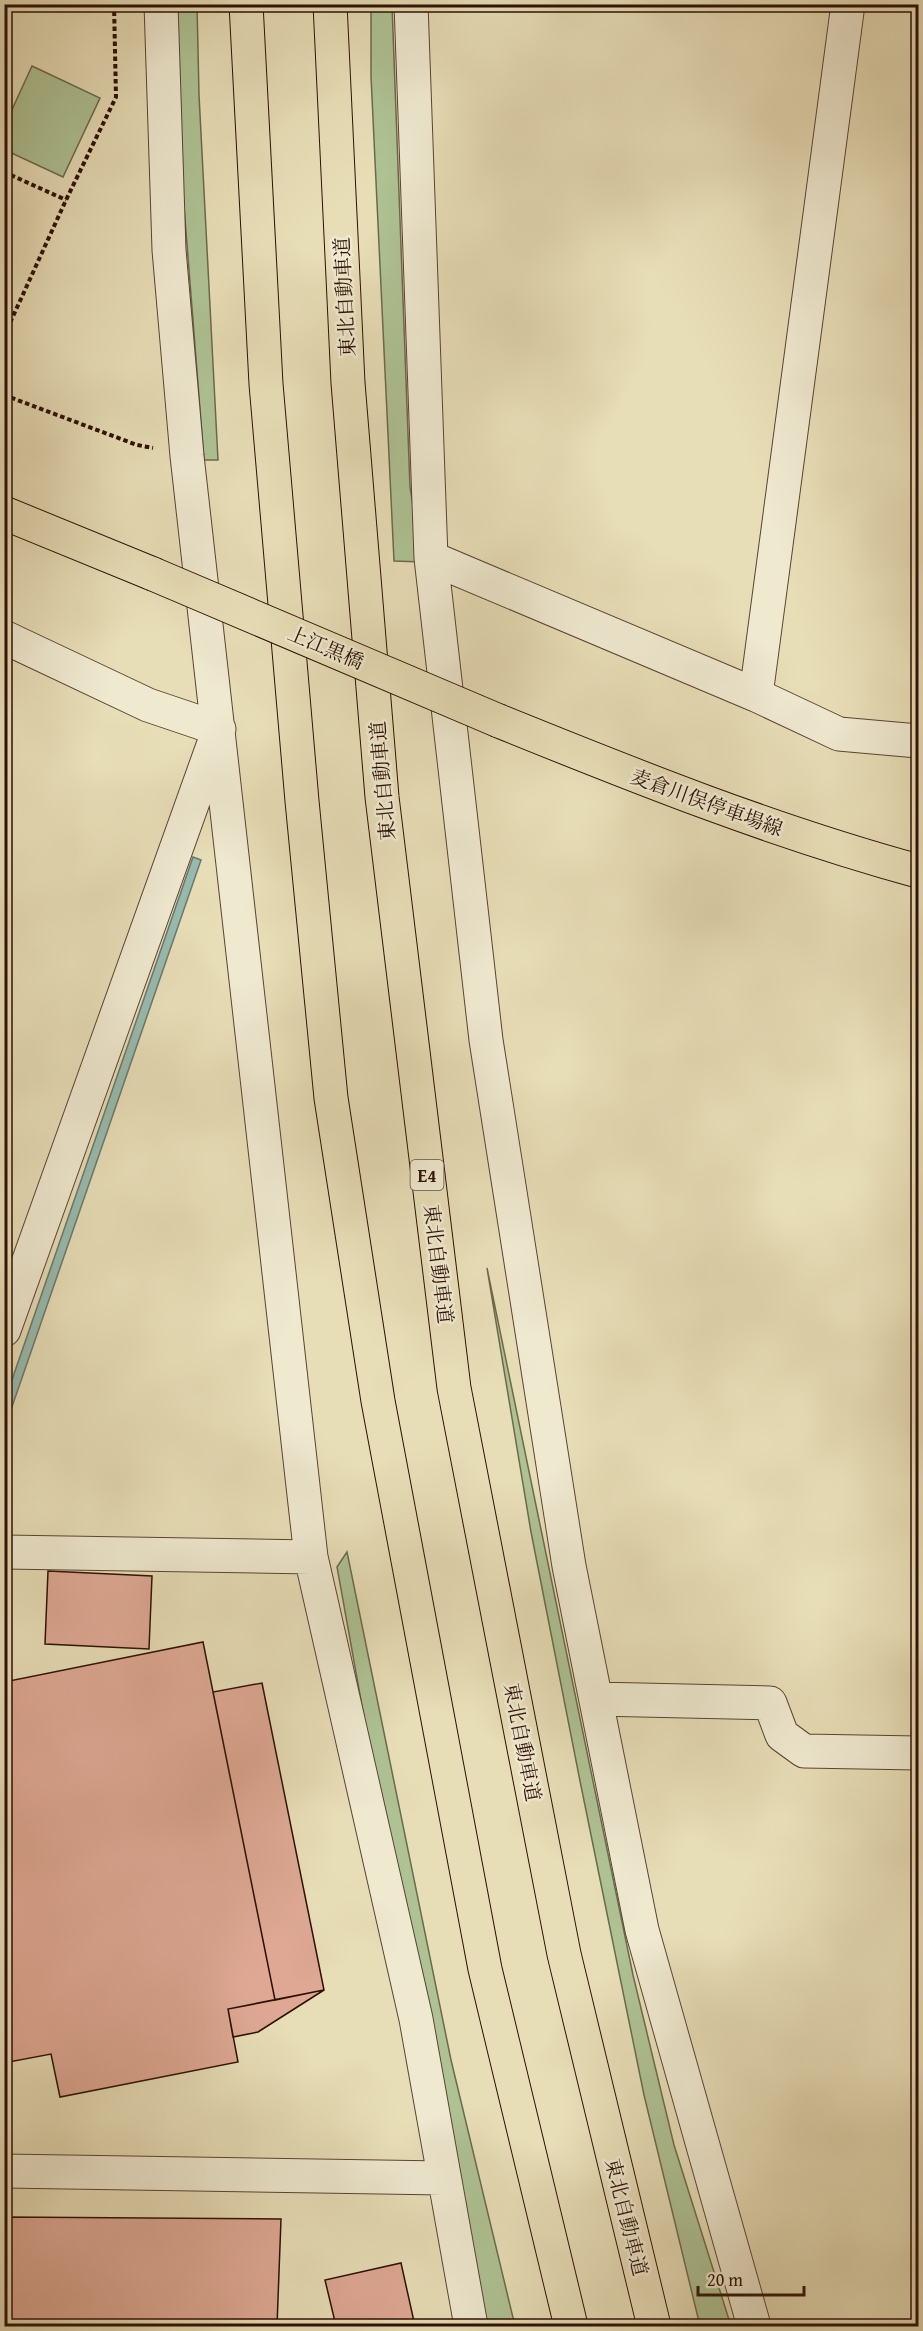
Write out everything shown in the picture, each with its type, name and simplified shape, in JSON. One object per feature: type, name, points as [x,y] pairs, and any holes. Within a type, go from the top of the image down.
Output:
[{"type":"main road","points":[[246,4],[266,384],[302,801],[331,1098],[378,1401],[485,1969],[571,2326]]},
{"type":"main road","name":"東北自動車道","points":[[330,4],[348,384],[381,785],[454,1388],[564,1954],[654,2326]]},
{"type":"main road","name":"上江黒橋","points":[[4,513],[499,720]]},
{"type":"main road","name":"麦倉川俣停車場線","points":[[499,720],[742,816],[828,846],[918,871]]},
{"type":"street","points":[[161,4],[169,250],[187,456],[311,1557],[416,2019],[471,2326]]},
{"type":"street","points":[[411,4],[431,558],[486,1040],[569,1566],[642,1930],[754,2326]]},
{"type":"street","points":[[756,695],[848,4]]},
{"type":"street","points":[[431,558],[756,695],[839,734],[918,764]]},
{"type":"street","points":[[4,637],[148,705],[219,729]]},
{"type":"street","points":[[4,1330],[11,1293],[219,729]]},
{"type":"street","points":[[839,734],[918,741]]},
{"type":"street","points":[[4,1552],[311,1557]]},
{"type":"street","points":[[596,1699],[770,1703],[782,1735],[804,1751],[918,1754]]},
{"type":"street","points":[[4,2171],[443,2178]]},
{"type":"path","points":[[4,336],[66,200],[116,98],[114,4]]},
{"type":"path","points":[[4,172],[66,200]]},
{"type":"path","points":[[4,395],[137,445],[187,456]]},
{"type":"green space","points":[[172,5],[197,5],[199,95],[218,460],[204,460],[182,181]]},
{"type":"green space","points":[[371,5],[392,5],[410,487],[422,562],[394,561],[371,76]]},
{"type":"green space","points":[[32,66],[100,98],[63,177],[5,150],[5,125]]},
{"type":"green space","points":[[487,1268],[633,1975],[674,2145],[731,2326],[700,2326],[644,2095],[531,1532]]},
{"type":"green space","points":[[347,1552],[451,2060],[515,2326],[482,2326],[400,1917],[337,1567]]},
{"type":"water","points":[[193,857],[201,860],[5,1427],[5,1400]]},
{"type":"building","points":[[48,1571],[152,1576],[149,1649],[45,1644]]},
{"type":"building","points":[[203,1642],[275,2000],[228,2009],[238,2062],[60,2097],[51,2054],[9,2062],[4,2041],[4,1682]]},
{"type":"building","points":[[262,1683],[324,1990],[275,2000],[213,1692]]},
{"type":"building","points":[[324,1990],[258,2032],[233,2037],[228,2009]]},
{"type":"building","points":[[4,2217],[281,2219],[277,2326],[4,2326]]},
{"type":"building","points":[[401,2263],[415,2326],[336,2326],[325,2280]]}]
